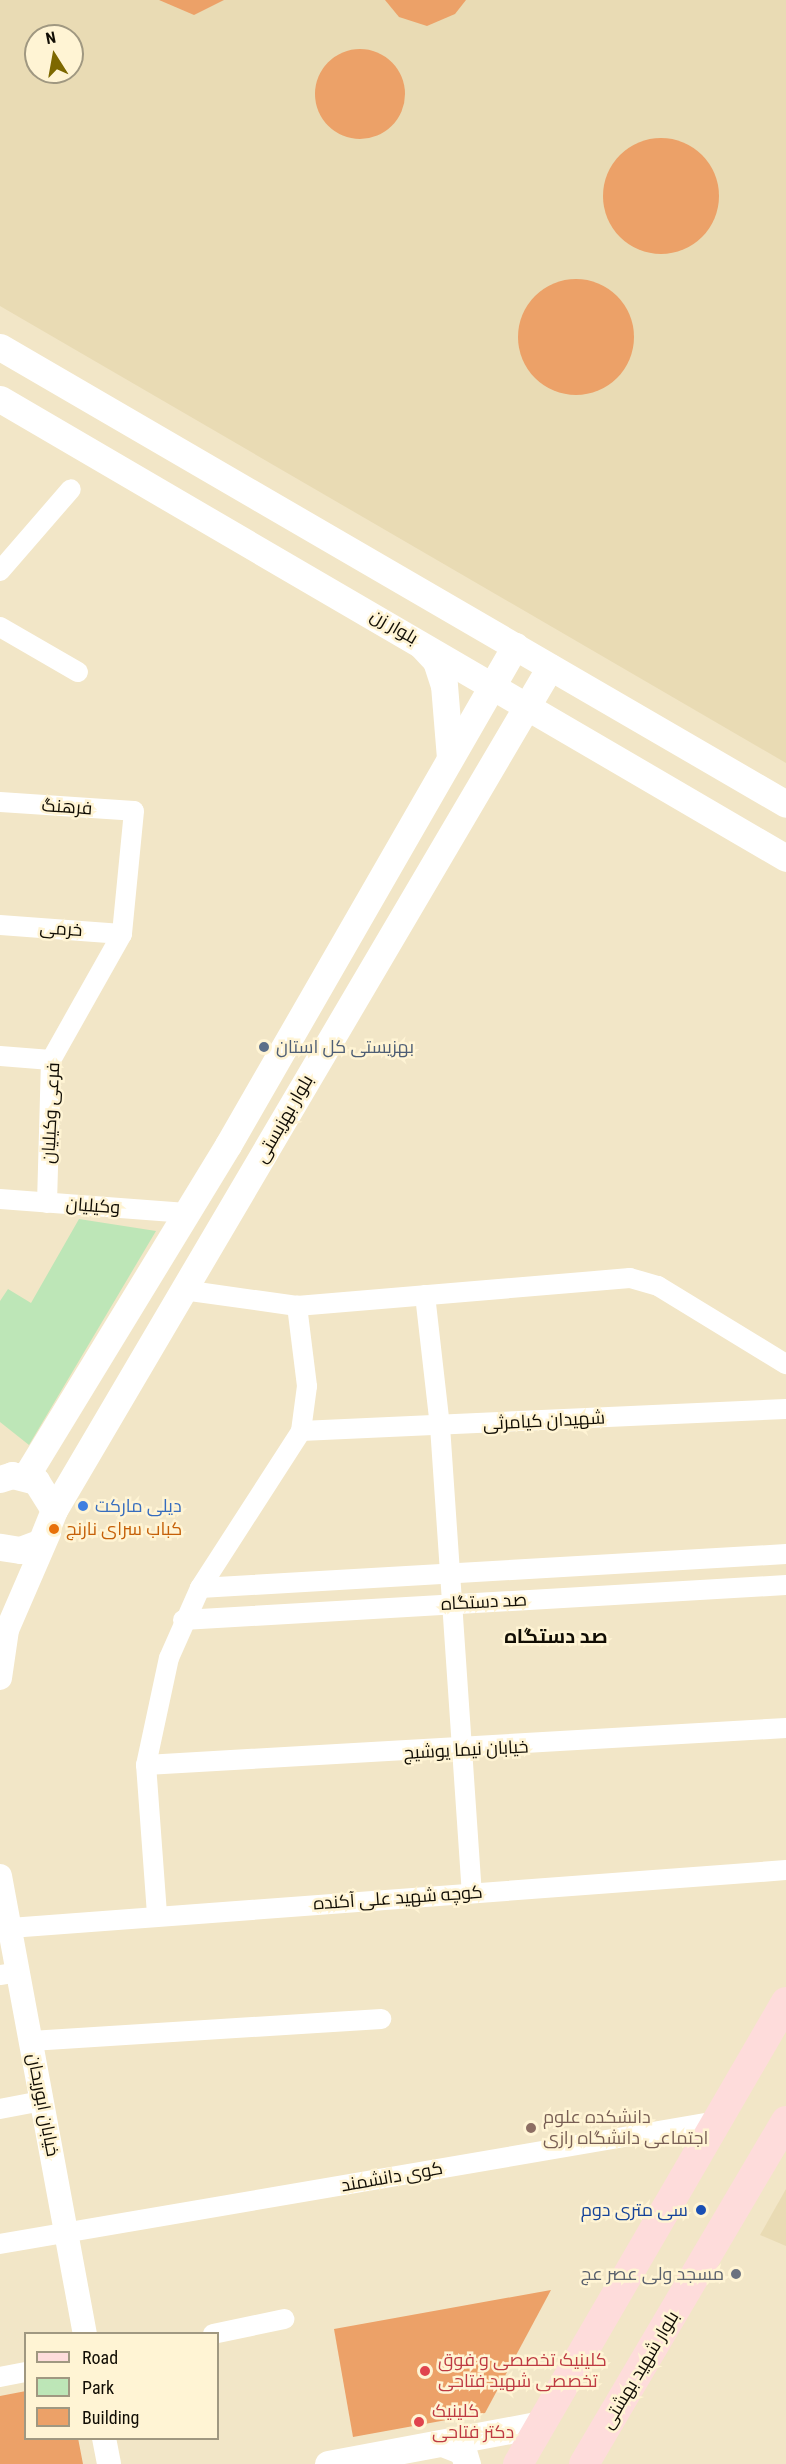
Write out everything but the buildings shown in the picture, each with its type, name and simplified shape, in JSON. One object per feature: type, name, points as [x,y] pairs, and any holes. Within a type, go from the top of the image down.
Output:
[{"type":"main road","points":[[0,347],[786,804]]},
{"type":"main road","name":"بلوار زن","points":[[0,399],[786,858]]},
{"type":"main road","points":[[417,641],[436,661],[444,685],[450,758]]},
{"type":"main road","name":"بلوار بهزیستی","points":[[13,1478],[228,1145],[516,646]]},
{"type":"main road","name":"بلوار بهزیستی","points":[[51,1521],[183,1290],[550,667]]},
{"type":"main road","points":[[228,1145],[257,1166]]},
{"type":"main road","points":[[0,1546],[31,1548],[51,1521],[45,1488],[13,1478]]},
{"type":"main road","points":[[518,2464],[786,2002]]},
{"type":"main road","name":"بلوار شهید بهشتی","points":[[584,2464],[786,2121]]},
{"type":"main road","points":[[328,2464],[541,2424]]},
{"type":"main road","points":[[442,2443],[463,2451],[467,2464]]},
{"type":"street","points":[[0,570],[71,489]]},
{"type":"street","points":[[0,627],[78,672]]},
{"type":"street","name":"فرهنگ","points":[[0,802],[134,811],[122,934]]},
{"type":"street","name":"خرمی","points":[[0,925],[122,934]]},
{"type":"street","name":"فرعی وکیلیان","points":[[47,1203],[51,1060],[122,934]]},
{"type":"street","points":[[0,1056],[51,1060]]},
{"type":"street","name":"وکیلیان","points":[[0,1199],[186,1213]]},
{"type":"street","points":[[183,1290],[297,1306],[425,1294],[640,1279],[786,1364]]},
{"type":"street","points":[[425,1294],[440,1426],[472,1893]]},
{"type":"street","points":[[156,1914],[146,1765],[183,1620],[200,1588],[301,1431],[307,1386],[297,1306]]},
{"type":"street","name":"شهیدان کیامرثی","points":[[301,1431],[786,1408]]},
{"type":"street","points":[[4,1636],[51,1521]]},
{"type":"street","name":"صد دستگاه","points":[[200,1588],[786,1554]]},
{"type":"street","name":"صد دستگاه","points":[[183,1620],[786,1585]]},
{"type":"street","points":[[0,1599],[4,1636],[0,1678]]},
{"type":"street","name":"خیابان نیما یوشیج","points":[[146,1765],[462,1750],[786,1728]]},
{"type":"street","name":"کوچه شهید علی آکنده","points":[[10,1928],[156,1914],[786,1870]]},
{"type":"street","name":"خیابان ابوریحان","points":[[0,1876],[10,1928],[9,1974],[31,2041],[85,2332]]},
{"type":"street","points":[[31,2041],[381,2019]]},
{"type":"street","points":[[0,2109],[42,2101]]},
{"type":"street","name":"کوی دانشمند","points":[[0,2244],[717,2121]]},
{"type":"street","points":[[219,2333],[284,2319]]},
{"type":"street","points":[[0,2377],[24,2372]]},
{"type":"street","points":[[104,2440],[109,2464]]},
{"type":"shaded area","points":[[0,0],[786,0],[786,763],[0,306]]},
{"type":"shaded area","points":[[786,2189],[786,2246],[760,2235]]},
{"type":"green space","points":[[79,1219],[156,1231],[29,1445],[0,1422],[0,1301],[8,1289],[31,1303]]},
{"type":"place","name":"بهزیستی کل استان","points":[[264,1047]]},
{"type":"place","name":"دیلی مارکت","points":[[83,1506]]},
{"type":"place","name":"کباب سرای نارنج","points":[[54,1529]]},
{"type":"place","name":"دانشکده علوم اجتماعی دانشگاه رازی","points":[[531,2128]]},
{"type":"place","name":"سی متری دوم","points":[[701,2210]]},
{"type":"place","name":"مسجد ولی عصر عج","points":[[736,2274]]},
{"type":"place","name":"کلینیک تخصصی و فوق تخصصی شهید فتاحی","points":[[425,2371]]},
{"type":"place","name":"کلینیک دکتر فتاحی","points":[[419,2422]]},
{"type":"district","name":"صد دستگاه","points":[[556,1636]]}]
